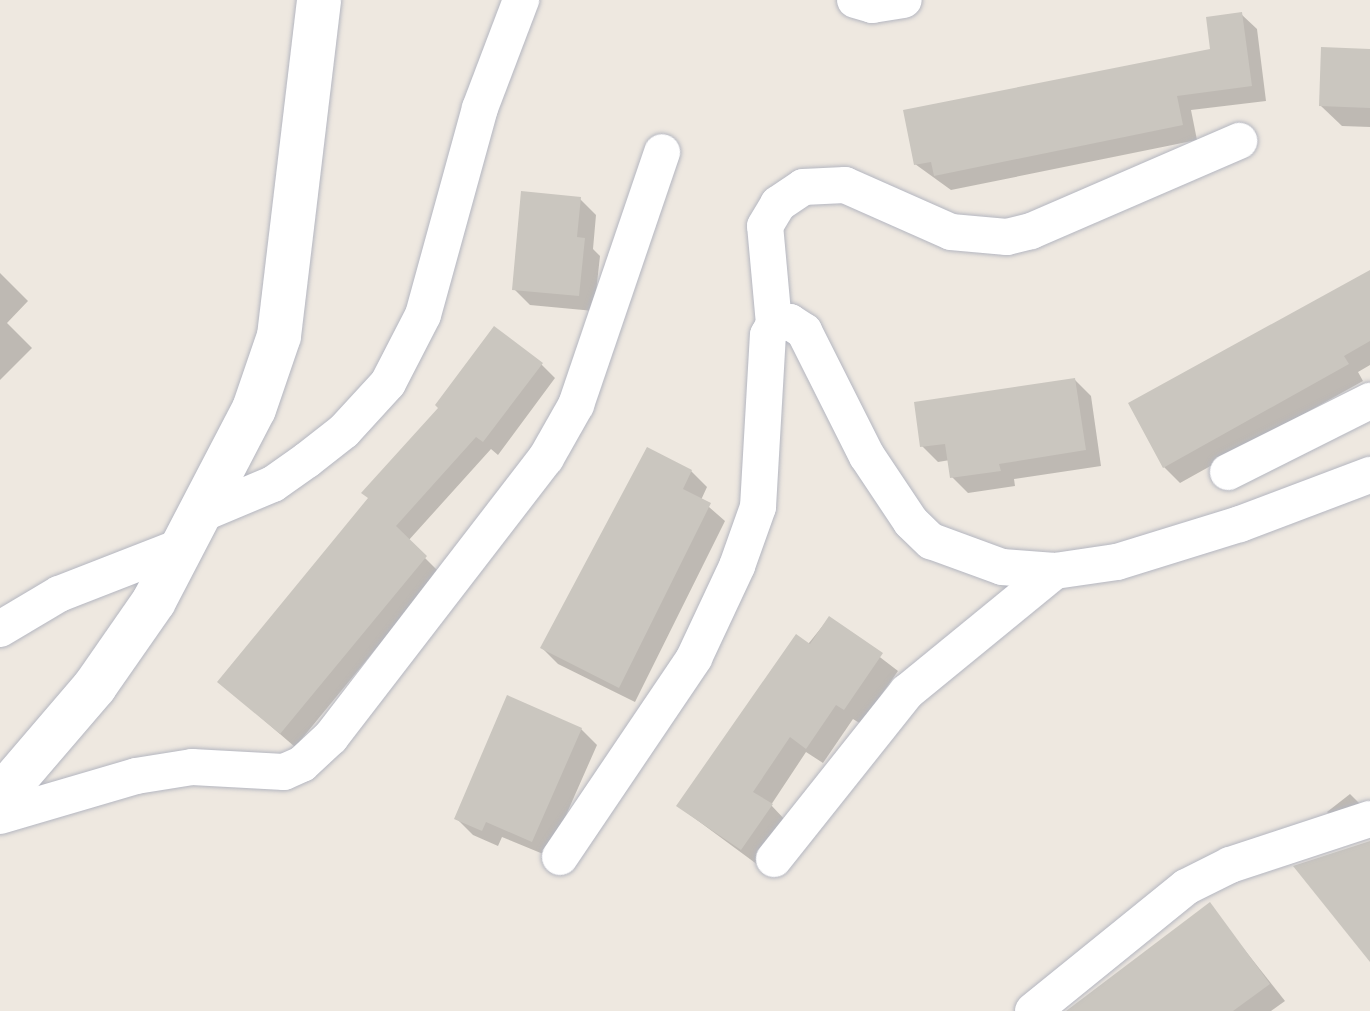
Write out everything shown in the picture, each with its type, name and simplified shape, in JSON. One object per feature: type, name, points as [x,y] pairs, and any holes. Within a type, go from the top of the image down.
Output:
[{"type":"street","points":[[0,797],[95,686],[196,528],[254,409],[279,336],[319,0]]},
{"type":"street","points":[[0,629],[59,594],[196,528],[273,484],[344,431],[388,383],[423,315],[480,108],[521,0]]},
{"type":"street","points":[[855,0],[872,5],[904,0]]},
{"type":"street","points":[[560,857],[694,658],[737,566],[758,507],[768,335],[774,324],[765,226],[778,204],[803,187],[845,185],[951,232],[1007,237],[1031,231],[1239,141]]},
{"type":"street","points":[[0,816],[177,769],[284,772],[302,764],[331,737],[546,458],[576,405],[662,152]]},
{"type":"street","points":[[774,324],[790,322],[804,331],[896,506],[931,541],[1002,567],[1055,571],[1117,562],[1240,524],[1370,475]]},
{"type":"street","points":[[1228,472],[1370,401]]},
{"type":"street","points":[[774,859],[907,692],[1055,571]]},
{"type":"street","points":[[1033,1011],[1186,887],[1230,865],[1370,819]]},
{"type":"building","points":[[1242,12],[1252,86],[1177,96],[1183,125],[934,176],[931,162],[914,165],[903,110],[1210,49],[1206,17]]},
{"type":"building","points":[[1321,47],[1370,49],[1370,108],[1319,106]]},
{"type":"building","points":[[521,191],[581,197],[577,237],[585,238],[579,296],[512,290]]},
{"type":"building","points":[[1370,270],[1370,341],[1344,356],[1349,364],[1163,468],[1128,403]]},
{"type":"building","points":[[494,326],[543,363],[483,442],[476,437],[396,526],[427,556],[280,734],[217,682],[368,498],[361,493],[438,408],[435,405]]},
{"type":"building","points":[[1075,378],[1086,450],[999,464],[1001,471],[950,478],[945,444],[920,447],[914,402]]},
{"type":"building","points":[[647,447],[692,470],[683,489],[711,503],[619,688],[540,648]]},
{"type":"building","points":[[829,616],[883,653],[844,710],[836,705],[806,749],[790,737],[753,792],[773,804],[741,850],[676,806],[796,634],[810,644]]},
{"type":"building","points":[[507,695],[582,728],[532,842],[486,822],[482,831],[454,819]]},
{"type":"building","points":[[1370,841],[1370,962],[1293,866]]},
{"type":"building","points":[[1210,902],[1270,984],[1233,1011],[1066,1011]]}]
